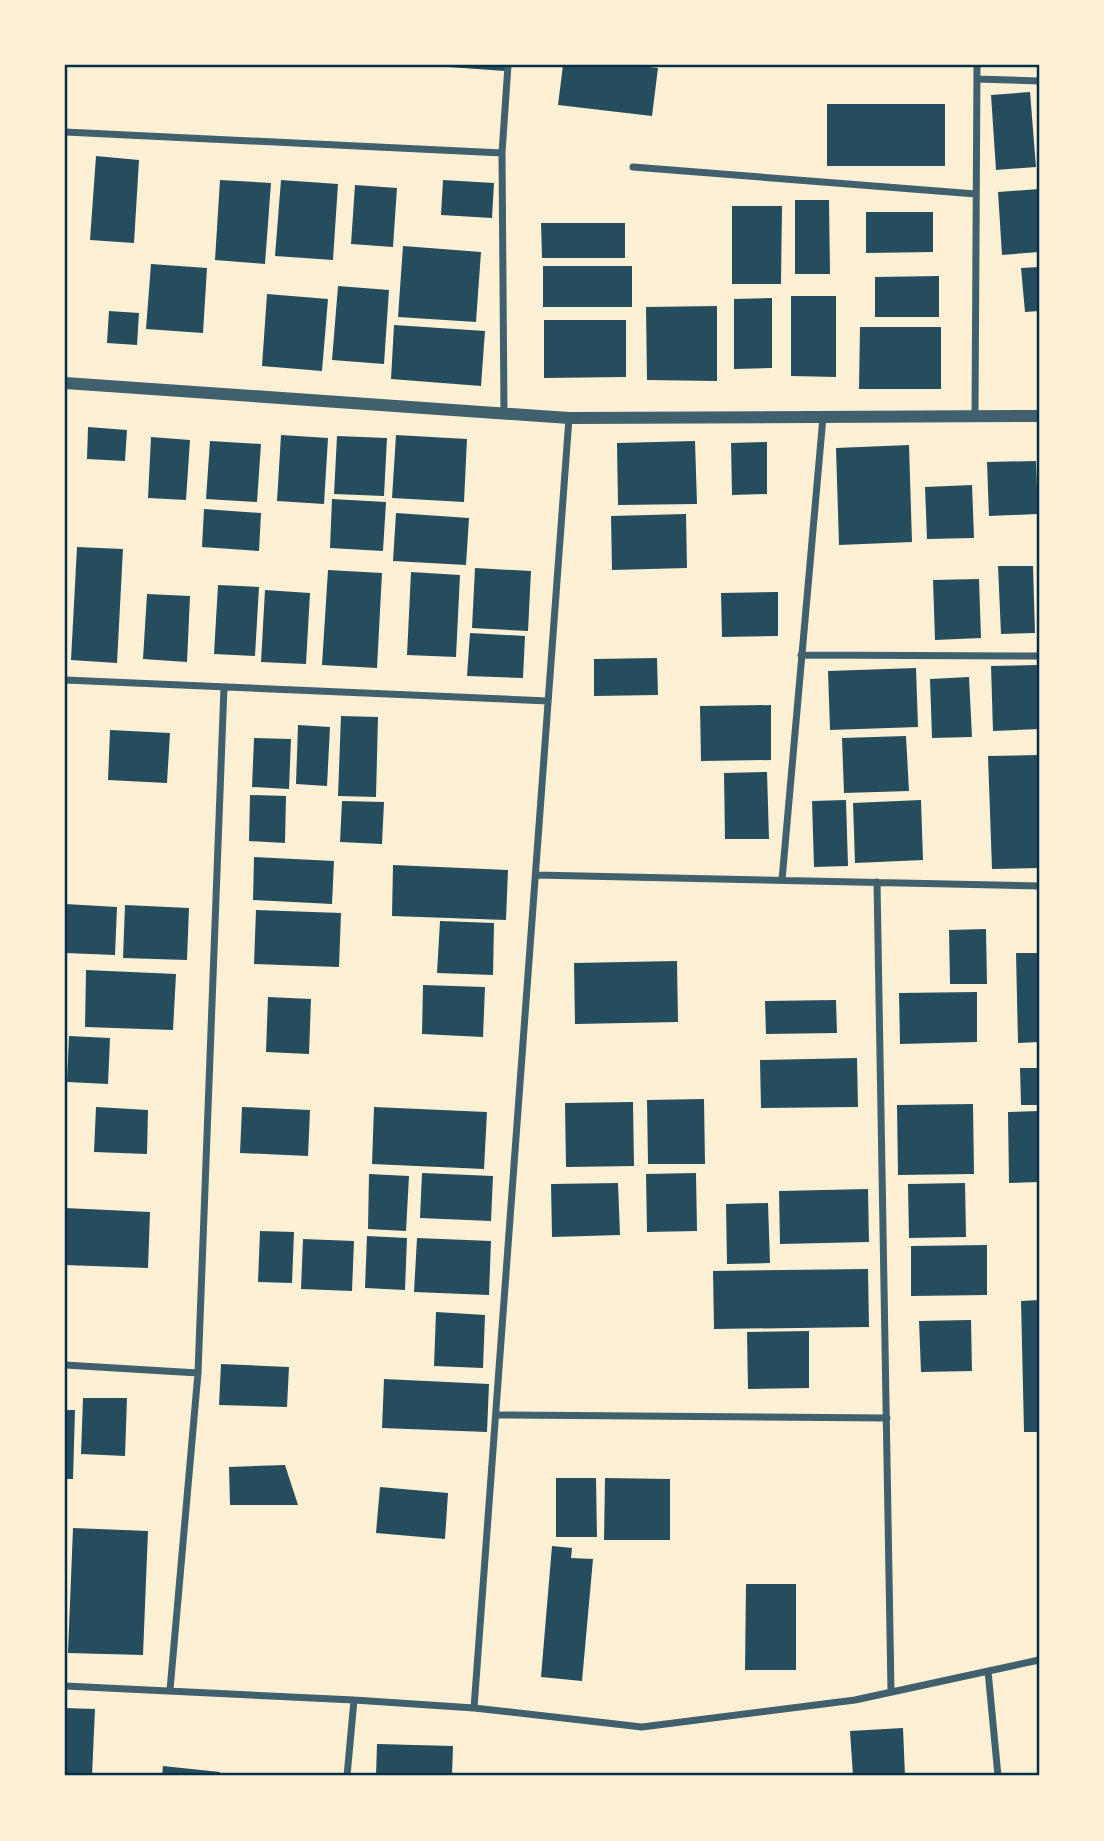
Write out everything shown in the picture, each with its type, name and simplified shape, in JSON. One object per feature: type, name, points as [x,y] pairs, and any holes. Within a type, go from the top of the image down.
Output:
[{"type":"street","points":[[504,414],[502,153],[508,65]]},
{"type":"street","points":[[975,416],[977,65]]},
{"type":"street","points":[[977,79],[1039,81]]},
{"type":"street","points":[[65,132],[502,153]]},
{"type":"street","points":[[633,167],[976,194]]},
{"type":"street","points":[[65,383],[569,418],[1039,416]]},
{"type":"street","points":[[782,880],[823,417]]},
{"type":"street","points":[[474,1708],[569,418]]},
{"type":"street","points":[[802,655],[1039,656]]},
{"type":"street","points":[[65,680],[548,701]]},
{"type":"street","points":[[170,1690],[198,1373],[224,687]]},
{"type":"street","points":[[536,875],[1039,886]]},
{"type":"street","points":[[877,882],[891,1691]]},
{"type":"street","points":[[65,1365],[198,1373]]},
{"type":"street","points":[[496,1415],[887,1418]]},
{"type":"street","points":[[65,1686],[474,1708],[642,1727],[855,1700],[1039,1660]]},
{"type":"street","points":[[988,1671],[998,1776]]},
{"type":"street","points":[[347,1776],[354,1700]]},
{"type":"building","points":[[505,65],[505,71],[448,67]]},
{"type":"building","points":[[563,65],[633,65],[658,68],[652,116],[558,105]]},
{"type":"building","points":[[1030,92],[1036,167],[996,170],[991,95]]},
{"type":"building","points":[[827,104],[945,104],[945,166],[827,166]]},
{"type":"building","points":[[96,156],[139,160],[134,243],[90,240]]},
{"type":"building","points":[[220,180],[271,183],[265,264],[215,260]]},
{"type":"building","points":[[281,180],[338,184],[333,260],[275,256]]},
{"type":"building","points":[[443,180],[494,183],[492,218],[441,215]]},
{"type":"building","points":[[355,185],[397,188],[393,247],[351,244]]},
{"type":"building","points":[[1039,189],[1039,252],[1002,255],[998,192]]},
{"type":"building","points":[[795,200],[829,200],[830,274],[795,274]]},
{"type":"building","points":[[732,206],[782,206],[781,284],[732,284]]},
{"type":"building","points":[[866,212],[933,212],[933,252],[866,253]]},
{"type":"building","points":[[541,223],[625,223],[625,258],[542,258]]},
{"type":"building","points":[[403,246],[481,252],[476,322],[398,317]]},
{"type":"building","points":[[151,264],[207,268],[203,333],[146,329]]},
{"type":"building","points":[[543,266],[632,266],[632,307],[543,307]]},
{"type":"building","points":[[1039,267],[1039,311],[1025,312],[1021,268]]},
{"type":"building","points":[[939,276],[939,317],[875,317],[875,277]]},
{"type":"building","points":[[338,286],[389,290],[384,364],[332,360]]},
{"type":"building","points":[[267,294],[328,299],[322,371],[262,366]]},
{"type":"building","points":[[791,296],[836,296],[836,377],[791,376]]},
{"type":"building","points":[[772,298],[772,368],[734,369],[734,299]]},
{"type":"building","points":[[717,306],[717,381],[647,380],[646,307]]},
{"type":"building","points":[[109,311],[139,313],[137,345],[107,343]]},
{"type":"building","points":[[544,320],[626,320],[626,377],[544,378]]},
{"type":"building","points":[[394,325],[485,331],[481,386],[391,379]]},
{"type":"building","points":[[860,327],[941,327],[941,389],[859,389]]},
{"type":"building","points":[[88,427],[127,430],[125,461],[87,459]]},
{"type":"building","points":[[281,435],[328,438],[324,504],[277,501]]},
{"type":"building","points":[[396,435],[467,439],[464,502],[392,498]]},
{"type":"building","points":[[337,436],[387,438],[384,496],[334,494]]},
{"type":"building","points":[[151,437],[190,440],[186,500],[148,498]]},
{"type":"building","points":[[210,441],[261,444],[257,502],[206,499]]},
{"type":"building","points":[[695,441],[697,504],[618,505],[617,443]]},
{"type":"building","points":[[767,442],[767,494],[732,495],[731,443]]},
{"type":"building","points":[[909,445],[912,542],[839,545],[836,448]]},
{"type":"building","points":[[1036,461],[1038,514],[989,516],[987,462]]},
{"type":"building","points":[[972,485],[974,538],[927,539],[925,487]]},
{"type":"building","points":[[332,499],[386,502],[383,551],[330,548]]},
{"type":"building","points":[[204,509],[261,513],[259,551],[202,547]]},
{"type":"building","points":[[396,513],[469,518],[466,565],[393,561]]},
{"type":"building","points":[[686,514],[687,568],[612,570],[611,516]]},
{"type":"building","points":[[77,547],[123,549],[117,663],[71,660]]},
{"type":"building","points":[[998,566],[1033,566],[1035,633],[1001,634]]},
{"type":"building","points":[[475,568],[531,571],[528,631],[472,628]]},
{"type":"building","points":[[328,570],[382,573],[377,668],[322,665]]},
{"type":"building","points":[[411,572],[460,575],[456,657],[407,655]]},
{"type":"building","points":[[979,579],[981,638],[935,640],[933,580]]},
{"type":"building","points":[[218,585],[259,587],[255,656],[214,654]]},
{"type":"building","points":[[265,590],[310,593],[306,664],[261,662]]},
{"type":"building","points":[[778,592],[778,636],[722,637],[721,593]]},
{"type":"building","points":[[147,594],[190,596],[187,662],[143,659]]},
{"type":"building","points":[[470,633],[525,636],[523,678],[467,676]]},
{"type":"building","points":[[657,658],[658,695],[594,696],[594,659]]},
{"type":"building","points":[[1037,665],[1039,729],[993,731],[991,666]]},
{"type":"building","points":[[916,668],[918,727],[830,730],[828,671]]},
{"type":"building","points":[[969,677],[972,737],[932,738],[930,679]]},
{"type":"building","points":[[771,705],[771,760],[701,761],[700,706]]},
{"type":"building","points":[[341,716],[378,717],[376,797],[338,796]]},
{"type":"building","points":[[298,725],[330,727],[327,786],[296,784]]},
{"type":"building","points":[[110,730],[170,733],[167,783],[108,780]]},
{"type":"building","points":[[906,736],[909,791],[844,793],[842,738]]},
{"type":"building","points":[[254,738],[291,739],[289,789],[252,787]]},
{"type":"building","points":[[1039,755],[1039,868],[992,869],[988,756]]},
{"type":"building","points":[[767,772],[769,839],[725,839],[724,773]]},
{"type":"building","points":[[250,795],[286,796],[285,843],[249,841]]},
{"type":"building","points":[[846,800],[848,866],[814,867],[812,801]]},
{"type":"building","points":[[921,800],[923,860],[855,863],[853,803]]},
{"type":"building","points":[[342,801],[384,802],[382,844],[340,842]]},
{"type":"building","points":[[254,857],[334,861],[332,904],[253,900]]},
{"type":"building","points":[[393,865],[508,870],[506,920],[392,916]]},
{"type":"building","points":[[65,904],[117,907],[115,955],[65,953]]},
{"type":"building","points":[[125,905],[189,908],[187,960],[123,958]]},
{"type":"building","points":[[256,910],[341,913],[339,967],[254,964]]},
{"type":"building","points":[[440,921],[494,923],[493,975],[437,973]]},
{"type":"building","points":[[986,929],[987,984],[950,984],[949,930]]},
{"type":"building","points":[[1016,953],[1039,953],[1039,1042],[1018,1043]]},
{"type":"building","points":[[677,961],[678,1022],[575,1024],[574,963]]},
{"type":"building","points":[[86,970],[176,974],[173,1030],[85,1027]]},
{"type":"building","points":[[423,985],[485,987],[483,1037],[422,1034]]},
{"type":"building","points":[[977,992],[977,1042],[900,1044],[899,993]]},
{"type":"building","points":[[268,997],[311,999],[309,1054],[266,1052]]},
{"type":"building","points":[[836,1000],[837,1033],[766,1034],[765,1001]]},
{"type":"building","points":[[69,1036],[110,1038],[108,1084],[67,1082]]},
{"type":"building","points":[[857,1058],[858,1107],[761,1108],[760,1060]]},
{"type":"building","points":[[1020,1068],[1039,1068],[1039,1105],[1021,1105]]},
{"type":"building","points":[[704,1099],[705,1164],[648,1164],[647,1100]]},
{"type":"building","points":[[633,1102],[634,1166],[566,1167],[565,1103]]},
{"type":"building","points":[[973,1104],[974,1174],[898,1175],[897,1105]]},
{"type":"building","points":[[96,1107],[148,1110],[147,1154],[94,1152]]},
{"type":"building","points":[[242,1107],[310,1110],[308,1156],[240,1153]]},
{"type":"building","points":[[374,1107],[487,1112],[484,1169],[372,1164]]},
{"type":"building","points":[[1039,1111],[1039,1182],[1009,1183],[1008,1112]]},
{"type":"building","points":[[422,1173],[493,1176],[491,1221],[420,1218]]},
{"type":"building","points":[[696,1173],[697,1231],[647,1232],[646,1174]]},
{"type":"building","points":[[369,1174],[409,1176],[406,1231],[368,1229]]},
{"type":"building","points":[[618,1183],[620,1235],[552,1237],[551,1184]]},
{"type":"building","points":[[965,1183],[966,1237],[909,1238],[908,1184]]},
{"type":"building","points":[[868,1189],[869,1242],[780,1244],[779,1191]]},
{"type":"building","points":[[768,1203],[770,1263],[727,1264],[726,1204]]},
{"type":"building","points":[[65,1208],[150,1212],[148,1268],[65,1265]]},
{"type":"building","points":[[260,1231],[294,1232],[292,1283],[258,1282]]},
{"type":"building","points":[[367,1236],[407,1238],[405,1290],[365,1288]]},
{"type":"building","points":[[417,1238],[491,1241],[489,1295],[414,1292]]},
{"type":"building","points":[[303,1239],[354,1241],[352,1291],[301,1289]]},
{"type":"building","points":[[987,1245],[987,1295],[911,1296],[911,1246]]},
{"type":"building","points":[[868,1269],[869,1327],[714,1329],[713,1271]]},
{"type":"building","points":[[1039,1300],[1039,1432],[1024,1432],[1021,1301]]},
{"type":"building","points":[[436,1312],[485,1315],[483,1368],[434,1366]]},
{"type":"building","points":[[971,1320],[972,1371],[921,1372],[919,1321]]},
{"type":"building","points":[[809,1331],[809,1388],[748,1389],[747,1332]]},
{"type":"building","points":[[221,1364],[289,1367],[287,1407],[219,1405]]},
{"type":"building","points":[[384,1379],[489,1384],[487,1432],[382,1428]]},
{"type":"building","points":[[83,1398],[127,1398],[125,1456],[81,1454]]},
{"type":"building","points":[[65,1410],[75,1410],[73,1479],[65,1479]]},
{"type":"building","points":[[285,1465],[298,1505],[230,1505],[229,1467]]},
{"type":"building","points":[[556,1478],[596,1478],[597,1537],[556,1537]]},
{"type":"building","points":[[605,1478],[670,1479],[670,1540],[604,1540]]},
{"type":"building","points":[[380,1487],[448,1493],[445,1539],[376,1533]]},
{"type":"building","points":[[73,1528],[148,1531],[143,1655],[68,1653]]},
{"type":"building","points":[[552,1546],[572,1548],[571,1558],[593,1559],[582,1681],[541,1677]]},
{"type":"building","points":[[746,1584],[796,1584],[796,1670],[745,1670]]},
{"type":"building","points":[[65,1708],[95,1709],[92,1776],[65,1776]]},
{"type":"building","points":[[903,1728],[905,1776],[853,1776],[850,1731]]},
{"type":"building","points":[[377,1744],[453,1746],[452,1776],[376,1776]]},
{"type":"building","points":[[163,1766],[220,1772],[220,1776],[162,1776]]}]
